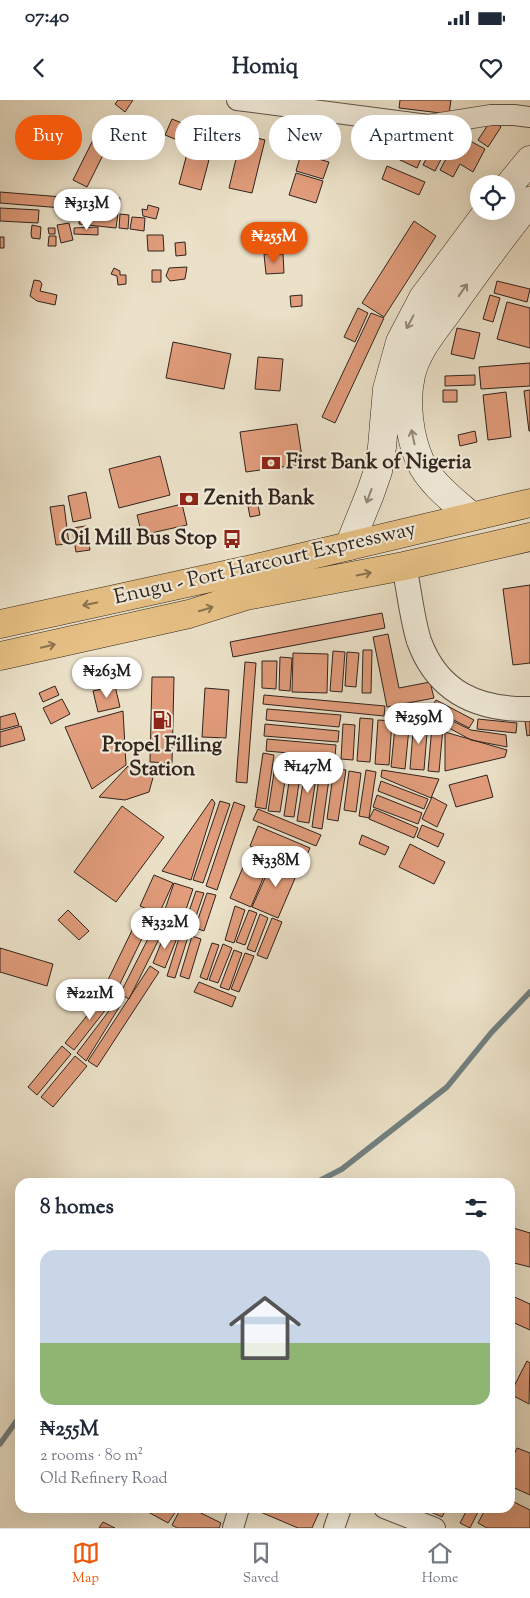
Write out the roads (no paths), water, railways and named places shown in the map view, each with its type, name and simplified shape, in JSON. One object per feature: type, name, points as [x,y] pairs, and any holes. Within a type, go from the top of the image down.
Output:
[{"type":"highway","name":"Enugu - Port Harcourt Expressway","points":[[0,624],[349,546],[530,503]]},
{"type":"highway","name":"Enugu - Port Harcourt Expressway","points":[[0,656],[189,614],[246,596],[404,566],[530,537]]},
{"type":"main road","points":[[515,178],[530,160]]},
{"type":"main road","points":[[471,516],[441,491],[420,462],[412,437],[408,400],[411,376],[419,352],[480,265],[530,200]]},
{"type":"main road","points":[[349,546],[378,471],[387,389],[400,342],[422,298],[481,220]]},
{"type":"street","points":[[236,100],[428,125],[491,115],[530,117]]},
{"type":"street","points":[[404,566],[419,639],[426,658],[436,674],[460,694],[482,705],[507,709],[530,709]]},
{"type":"street","points":[[233,1528],[238,1513]]},
{"type":"street","points":[[334,1528],[339,1513]]},
{"type":"street","points":[[397,1513],[435,1528]]},
{"type":"waterway","points":[[325,1178],[342,1169],[447,1087],[491,1033],[530,992]]},
{"type":"waterway","points":[[0,1444],[15,1423]]},
{"type":"place","name":"First Bank of Nigeria","points":[[271,463]]},
{"type":"place","name":"Zenith Bank","points":[[189,499]]},
{"type":"place","name":"Oil Mill Bus Stop","points":[[232,539]]},
{"type":"place","name":"Propel Filling Station","points":[[162,720]]}]
